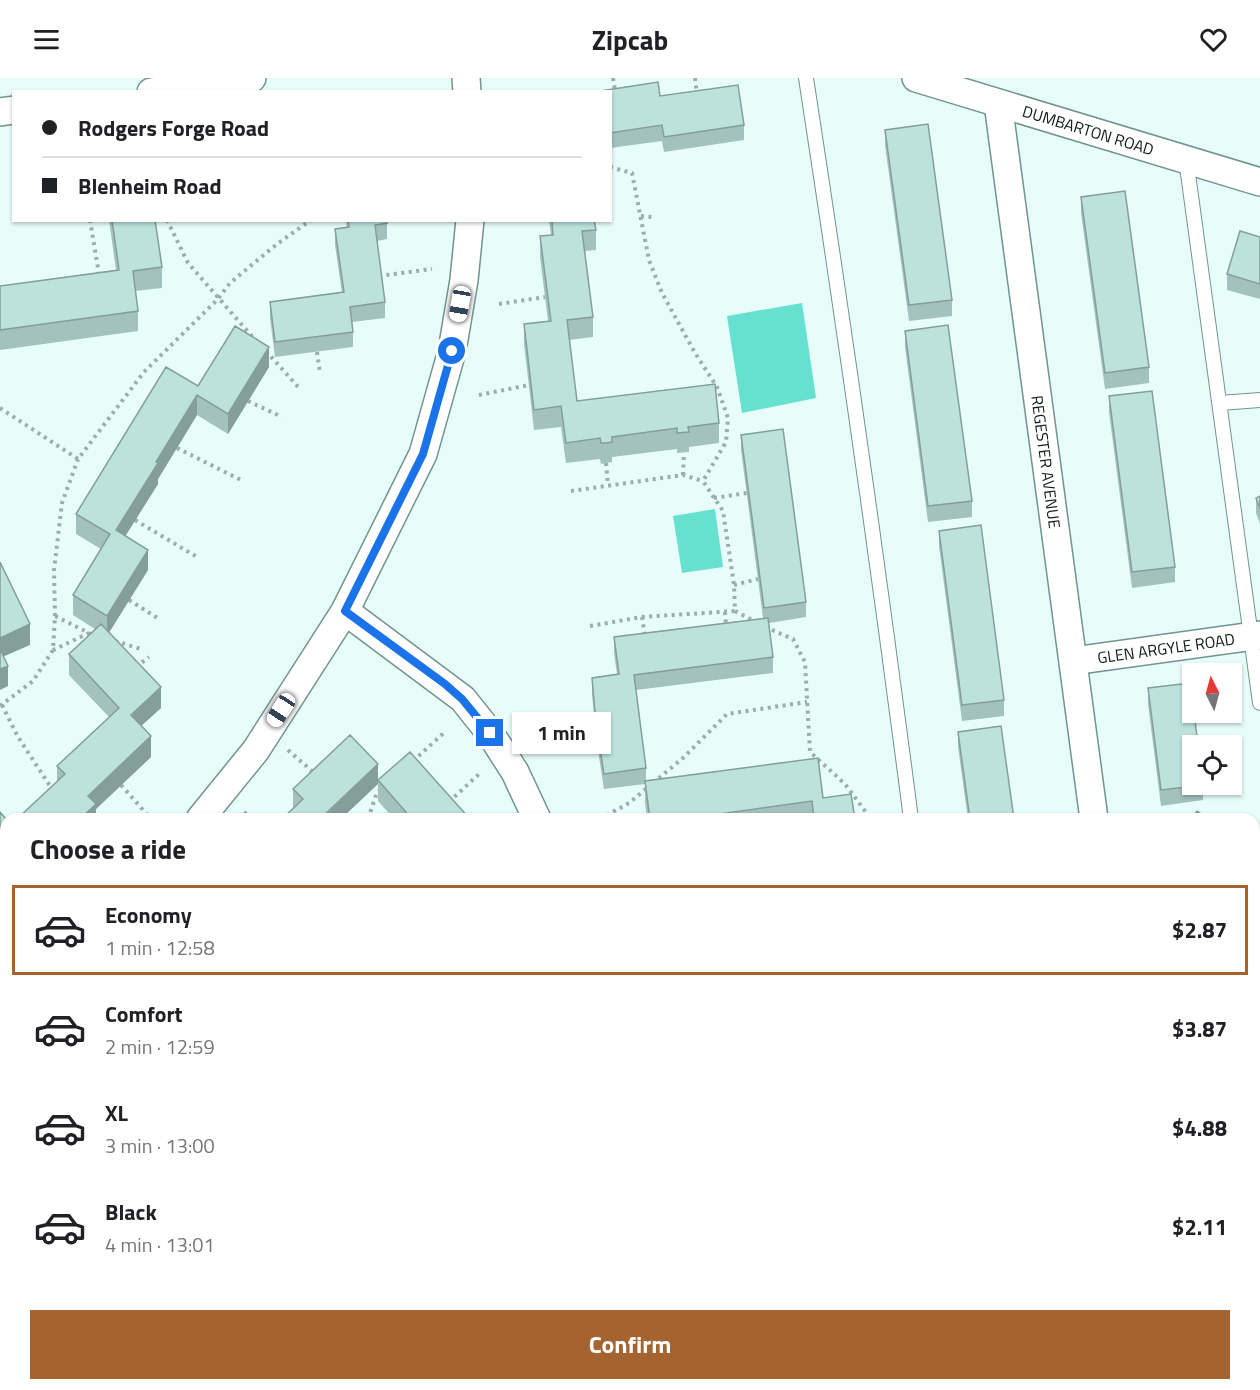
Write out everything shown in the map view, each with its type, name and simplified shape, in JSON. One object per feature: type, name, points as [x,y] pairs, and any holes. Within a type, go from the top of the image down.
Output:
[{"type":"street","points":[[165,90],[252,78]]},
{"type":"street","name":"DUMBARTON ROAD","points":[[916,78],[1260,182]]},
{"type":"street","name":"REGESTER AVENUE","points":[[998,103],[1093,813]]},
{"type":"street","points":[[205,813],[256,750],[345,611],[423,454],[452,351],[464,280],[470,222]]},
{"type":"street","points":[[345,611],[462,699],[490,733],[515,772],[534,813]]},
{"type":"street","name":"GLEN ARGYLE ROAD","points":[[1073,661],[1255,636]]},
{"type":"lane","points":[[806,78],[843,319],[910,813]]},
{"type":"lane","points":[[1186,159],[1255,636],[1260,703]]},
{"type":"lane","points":[[1220,403],[1260,400]]},
{"type":"path","points":[[613,78],[615,95]]},
{"type":"path","points":[[695,78],[698,97]]},
{"type":"path","points":[[612,168],[632,173],[649,260],[662,293],[695,353],[717,387],[728,418],[726,442],[703,481]]},
{"type":"path","points":[[641,216],[652,217]]},
{"type":"path","points":[[90,222],[99,274],[91,274]]},
{"type":"path","points":[[167,222],[188,263],[300,388]]},
{"type":"path","points":[[61,799],[48,785],[1,706],[33,681],[53,650],[54,570],[62,503],[78,459],[144,372],[218,299],[230,282],[308,222]]},
{"type":"path","points":[[379,276],[432,269]]},
{"type":"path","points":[[499,304],[545,297]]},
{"type":"path","points":[[317,352],[320,373]]},
{"type":"path","points":[[479,395],[529,386]]},
{"type":"path","points":[[248,401],[282,417]]},
{"type":"path","points":[[0,408],[78,459]]},
{"type":"path","points":[[177,448],[243,481]]},
{"type":"path","points":[[683,475],[684,453]]},
{"type":"path","points":[[606,463],[608,485]]},
{"type":"path","points":[[572,491],[683,475],[703,481],[723,511],[734,585],[735,611]]},
{"type":"path","points":[[714,498],[747,493]]},
{"type":"path","points":[[135,520],[197,557]]},
{"type":"path","points":[[734,585],[758,579]]},
{"type":"path","points":[[129,600],[159,619]]},
{"type":"path","points":[[590,626],[642,617],[735,611],[793,639],[805,662],[810,752],[845,784],[867,813]]},
{"type":"path","points":[[724,612],[727,630]]},
{"type":"path","points":[[55,616],[99,636]]},
{"type":"path","points":[[642,617],[645,639]]},
{"type":"path","points":[[53,650],[89,633]]},
{"type":"path","points":[[110,639],[141,649]]},
{"type":"path","points":[[129,674],[149,657]]},
{"type":"path","points":[[611,813],[629,803],[683,758],[728,714],[807,702]]},
{"type":"path","points":[[411,762],[445,732]]},
{"type":"path","points":[[543,747],[596,738]]},
{"type":"path","points":[[285,747],[315,774]]},
{"type":"path","points":[[442,808],[479,774]]},
{"type":"path","points":[[121,785],[146,813]]},
{"type":"path","points":[[370,813],[377,792],[386,785]]},
{"type":"green space","points":[[802,303],[816,398],[742,413],[727,316]]},
{"type":"green space","points":[[715,509],[723,567],[682,573],[673,516]]},
{"type":"building","points":[[658,82],[660,96],[738,85],[744,125],[664,137],[662,125],[612,133],[612,90],[607,90]]},
{"type":"building","points":[[928,124],[952,300],[909,305],[885,130]]},
{"type":"building","points":[[1125,191],[1149,367],[1105,373],[1081,197]]},
{"type":"building","points":[[112,222],[155,222],[162,267],[133,271],[138,311],[0,330],[0,286],[119,270]]},
{"type":"building","points":[[348,222],[387,222],[375,225],[385,302],[350,307],[353,332],[275,342],[270,302],[344,292],[335,229],[349,227]]},
{"type":"building","points":[[552,222],[594,222],[596,230],[582,231],[593,317],[567,320],[577,401],[715,384],[719,423],[688,427],[689,432],[677,433],[677,428],[612,437],[612,442],[606,443],[601,443],[600,438],[566,443],[561,406],[534,410],[524,324],[551,321],[540,236],[553,235]]},
{"type":"building","points":[[1240,231],[1260,237],[1260,284],[1227,274]]},
{"type":"building","points":[[948,325],[972,501],[928,506],[905,331]]},
{"type":"building","points":[[235,326],[269,347],[228,414],[197,395],[156,462],[158,463],[116,530],[148,550],[107,616],[73,595],[110,534],[76,514],[166,367],[198,386]]},
{"type":"building","points":[[1152,391],[1175,567],[1132,572],[1109,396]]},
{"type":"building","points":[[783,429],[806,602],[764,608],[741,435]]},
{"type":"building","points":[[1260,496],[1260,509],[1256,498]]},
{"type":"building","points":[[981,525],[1004,700],[962,705],[939,531]]},
{"type":"building","points":[[0,562],[30,624],[0,638]]},
{"type":"building","points":[[768,618],[773,657],[634,675],[646,768],[604,774],[592,678],[619,674],[614,637]]},
{"type":"building","points":[[101,624],[161,687],[131,715],[151,736],[88,796],[96,804],[86,813],[23,813],[65,774],[57,766],[119,708],[69,654]]},
{"type":"building","points":[[0,649],[8,666],[0,669]]},
{"type":"building","points":[[1182,684],[1182,723],[1195,723],[1197,735],[1182,735],[1182,788],[1161,790],[1148,688]]},
{"type":"building","points":[[1001,726],[1013,813],[969,813],[958,732]]},
{"type":"building","points":[[350,735],[378,764],[326,813],[288,813],[303,799],[293,789]]},
{"type":"building","points":[[410,752],[465,813],[407,813],[378,780]]},
{"type":"building","points":[[818,758],[823,798],[851,794],[854,813],[813,813],[812,801],[727,813],[649,813],[645,781]]},
{"type":"route","points":[[452,351],[423,454],[345,611],[445,684],[462,699],[490,733]]}]
